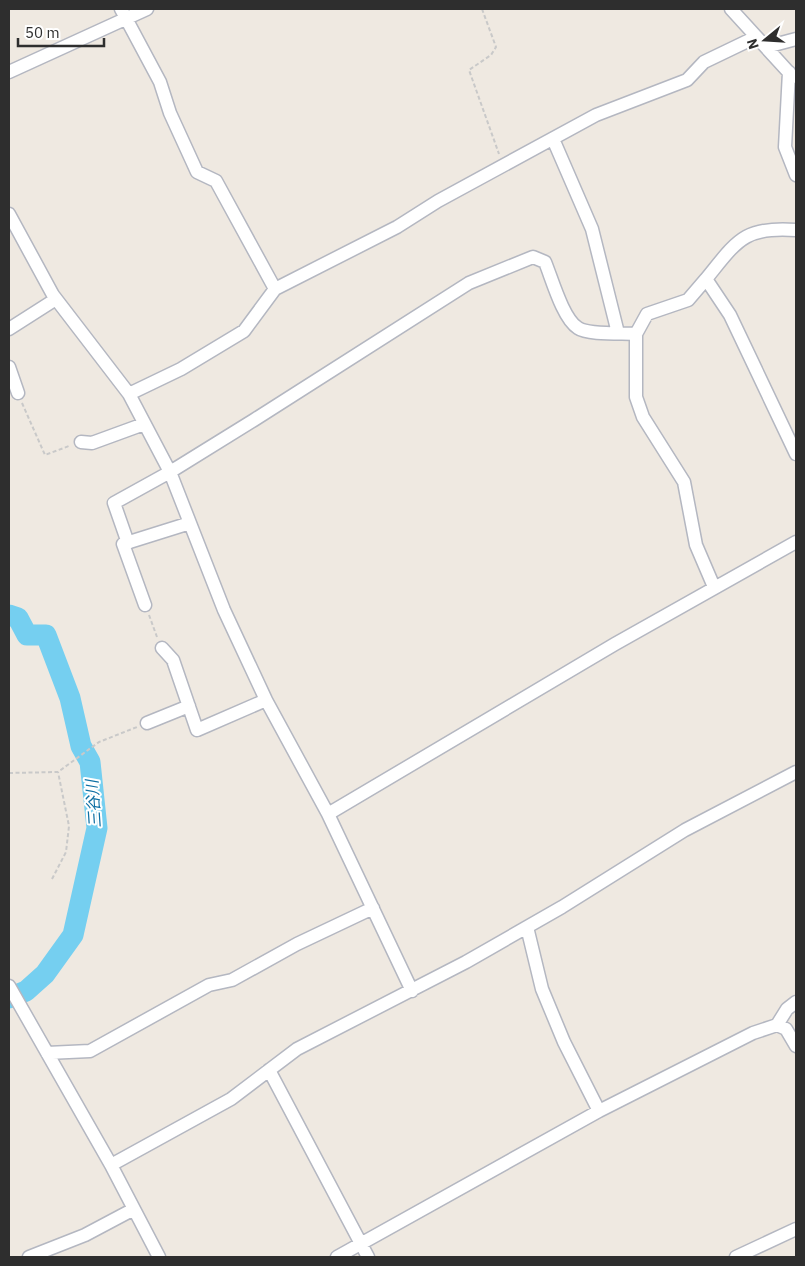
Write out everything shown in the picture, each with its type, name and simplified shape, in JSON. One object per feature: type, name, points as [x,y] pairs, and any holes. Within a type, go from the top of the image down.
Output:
[{"type":"street","points":[[9,72],[124,14],[147,9]]},
{"type":"street","points":[[731,9],[793,76],[791,146],[796,175]]},
{"type":"street","points":[[124,14],[160,82],[170,113],[197,172],[216,180],[275,289]]},
{"type":"street","points":[[129,394],[181,369],[244,331],[275,289],[397,227],[596,115],[687,80],[704,62],[756,37]]},
{"type":"street","points":[[766,47],[796,39]]},
{"type":"street","points":[[553,138],[592,229],[618,333]]},
{"type":"street","points":[[9,214],[56,299],[129,394],[170,472],[224,610],[266,700],[328,814],[412,991]]},
{"type":"street","points":[[714,587],[696,545],[684,482],[643,417],[636,397],[636,334],[647,314],[688,300],[729,251],[751,232],[780,229],[796,230]]},
{"type":"street","points":[[128,543],[114,502],[170,472],[469,283],[533,257],[545,262],[567,315],[578,328],[636,334]]},
{"type":"street","points":[[706,279],[730,315],[796,454]]},
{"type":"street","points":[[9,329],[56,299]]},
{"type":"street","points":[[9,366],[18,393]]},
{"type":"street","points":[[80,442],[92,442],[144,424]]},
{"type":"street","points":[[145,605],[123,544],[190,522]]},
{"type":"street","points":[[328,814],[714,587],[796,542]]},
{"type":"street","points":[[162,648],[172,660],[197,730],[266,700]]},
{"type":"street","points":[[147,723],[189,706]]},
{"type":"street","points":[[110,1165],[231,1099],[297,1049],[412,991],[527,927],[685,830],[796,772]]},
{"type":"street","points":[[48,1053],[90,1051],[209,986],[232,980],[297,944],[373,908]]},
{"type":"street","points":[[527,927],[542,989],[564,1042],[599,1111]]},
{"type":"street","points":[[10,986],[159,1257]]},
{"type":"street","points":[[337,1257],[599,1111],[714,1052],[777,1025],[787,1009],[796,1002]]},
{"type":"street","points":[[777,1025],[786,1029],[796,1046]]},
{"type":"street","points":[[269,1070],[335,1191],[368,1257]]},
{"type":"street","points":[[29,1257],[85,1235],[134,1210]]},
{"type":"street","points":[[736,1257],[796,1229]]},
{"type":"path","points":[[482,9],[496,46],[490,55],[469,70],[503,166]]},
{"type":"path","points":[[18,393],[45,455],[80,442]]},
{"type":"path","points":[[145,605],[162,648]]},
{"type":"path","points":[[9,773],[58,772],[100,742],[147,723]]},
{"type":"path","points":[[52,879],[66,852],[70,826],[58,772]]},
{"type":"waterway","name":"三谷川","points":[[9,615],[18,618],[27,635],[46,635],[70,698],[81,746],[90,762],[97,828],[73,935],[45,974],[26,991],[9,998]]}]
